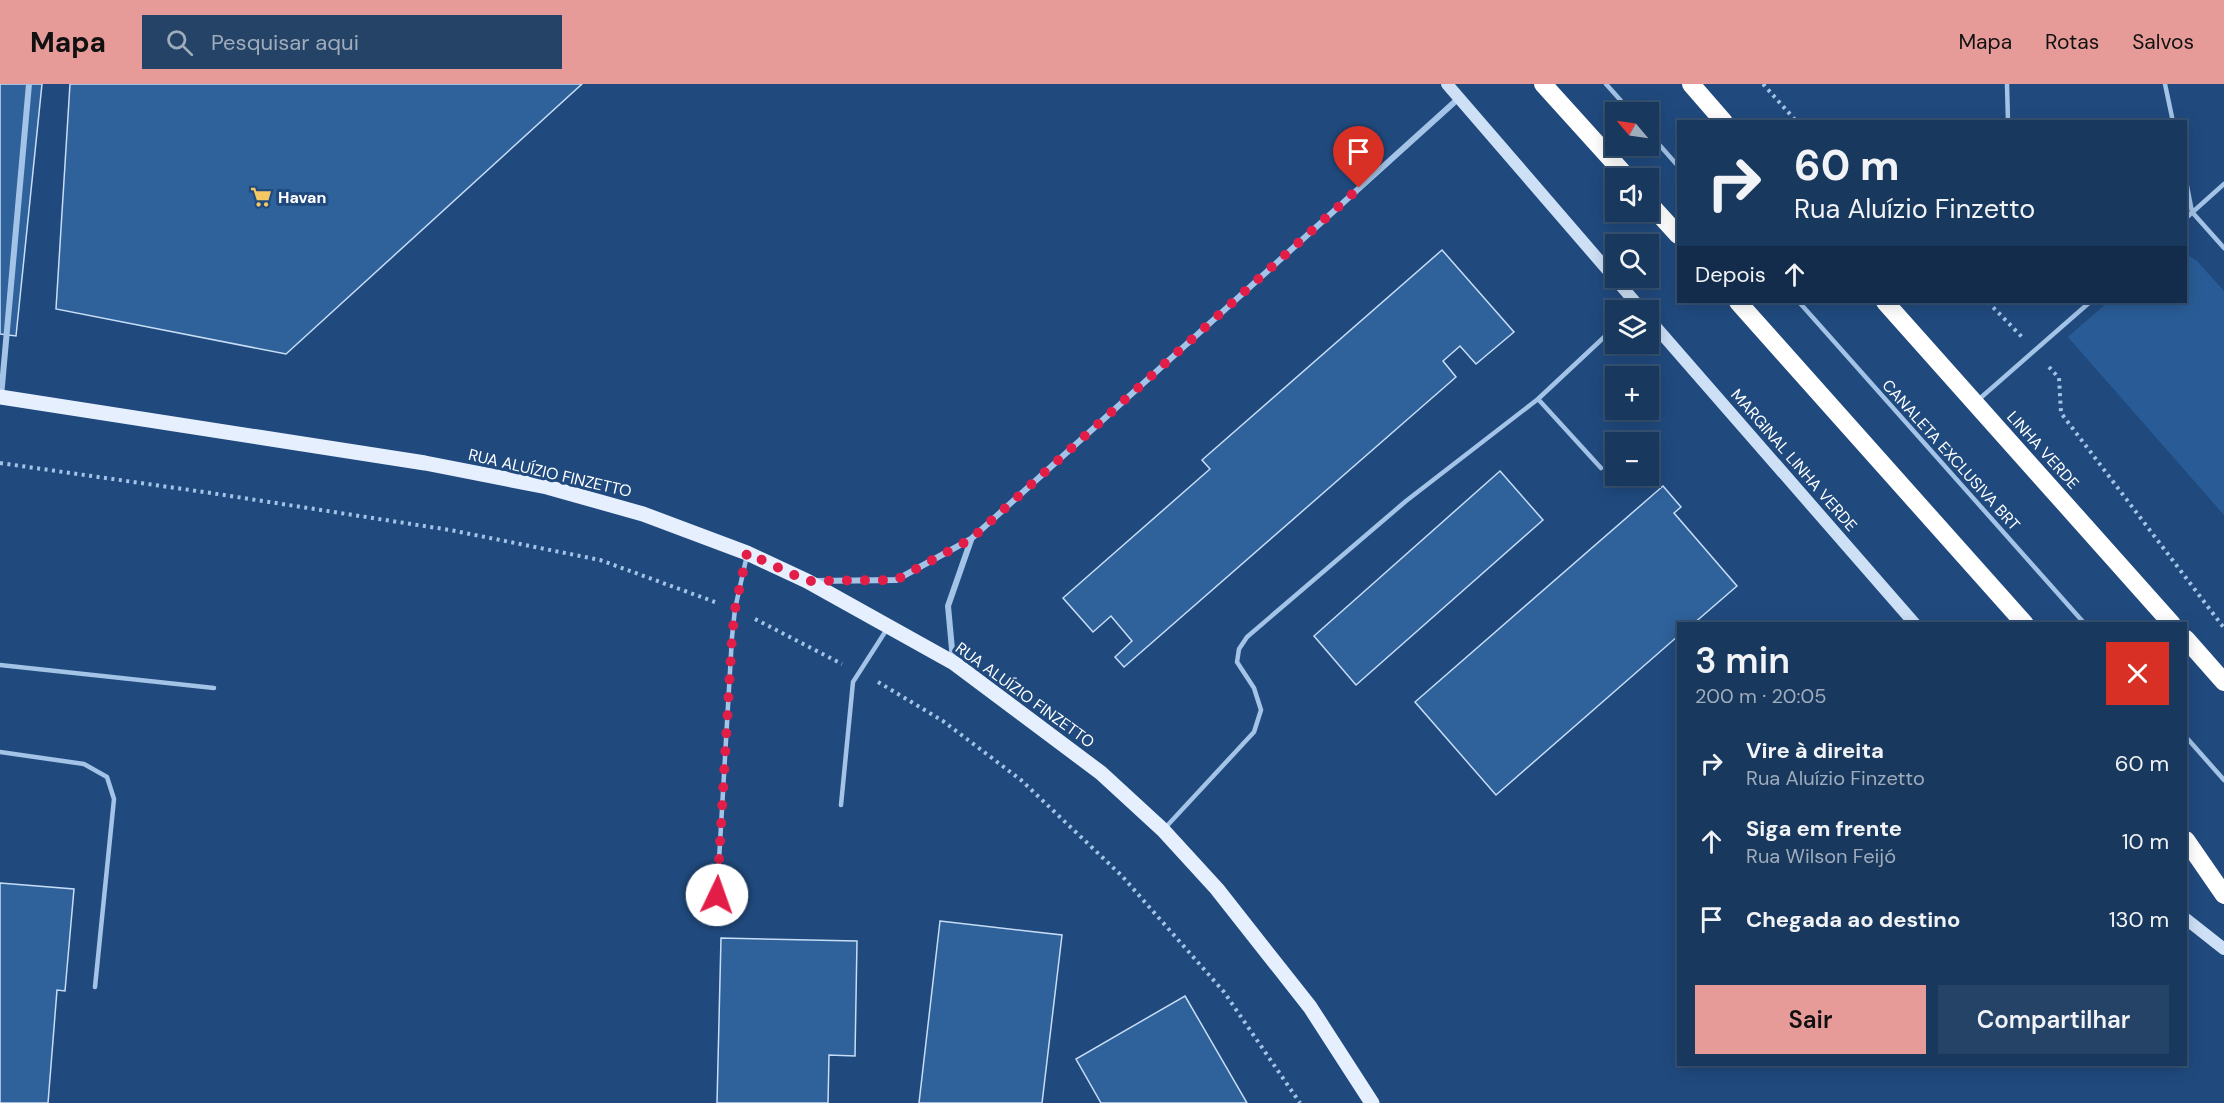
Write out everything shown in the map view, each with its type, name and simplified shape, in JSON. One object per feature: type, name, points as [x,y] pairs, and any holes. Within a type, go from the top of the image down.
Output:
[{"type":"highway","points":[[1543,84],[1619,168]]},
{"type":"highway","points":[[1691,84],[1723,120]]},
{"type":"highway","points":[[1659,214],[1677,234]]},
{"type":"highway","points":[[1739,303],[2023,622]]},
{"type":"highway","name":"LINHA VERDE","points":[[1886,303],[2170,622]]},
{"type":"highway","points":[[2187,640],[2224,682]]},
{"type":"highway","points":[[2187,841],[2224,895]]},
{"type":"main road","points":[[1447,84],[1630,300]]},
{"type":"main road","name":"MARGINAL LINHA VERDE","points":[[1659,331],[1913,622]]},
{"type":"main road","name":"RUA ALUÍZIO FINZETTO","points":[[1,398],[425,463],[547,487],[644,514],[747,553],[807,581],[954,663],[1101,773],[1163,830],[1217,889],[1310,1007],[1372,1103]]},
{"type":"main road","points":[[2187,920],[2224,949]]},
{"type":"street","points":[[1,398],[29,84]]},
{"type":"street","points":[[807,581],[896,580],[971,539],[1458,98]]},
{"type":"street","points":[[954,663],[948,606],[971,539]]},
{"type":"lane","points":[[1606,84],[1622,102]]},
{"type":"lane","points":[[2007,84],[2008,120]]},
{"type":"lane","points":[[2165,84],[2173,120]]},
{"type":"lane","points":[[1659,144],[1677,165]]},
{"type":"lane","points":[[2187,217],[2224,184]]},
{"type":"lane","points":[[2187,186],[2192,212],[2224,248]]},
{"type":"lane","name":"CANALETA EXCLUSIVA BRT","points":[[1800,303],[2083,622]]},
{"type":"lane","points":[[1975,403],[2089,303]]},
{"type":"lane","points":[[1163,830],[1254,732],[1261,710],[1254,688],[1237,662],[1239,650],[1247,637],[1406,501],[1538,399],[1605,336]]},
{"type":"lane","points":[[1538,399],[1601,468]]},
{"type":"lane","points":[[717,895],[732,637],[735,609],[747,553]]},
{"type":"lane","points":[[841,805],[853,682],[888,627]]},
{"type":"lane","points":[[0,665],[214,688]]},
{"type":"lane","points":[[2187,738],[2224,780]]},
{"type":"lane","points":[[0,752],[84,764],[107,777],[114,799],[95,987]]},
{"type":"path","points":[[1763,84],[1795,120]]},
{"type":"path","points":[[2059,378],[2061,413],[2224,628]]},
{"type":"shaded area","points":[[2187,255],[2197,261],[2224,291],[2224,515],[2068,337],[2107,303],[2187,303]]},
{"type":"building","points":[[0,84],[42,84],[16,336],[0,334]]},
{"type":"building","name":"Havan","points":[[70,84],[582,84],[286,354],[56,309]]},
{"type":"building","points":[[1442,250],[1514,332],[1476,364],[1460,346],[1443,361],[1456,377],[1124,667],[1115,657],[1132,641],[1111,616],[1093,632],[1063,598],[1210,469],[1202,460]]},
{"type":"building","points":[[1500,471],[1543,520],[1356,685],[1314,636]]},
{"type":"building","points":[[1663,486],[1681,507],[1674,513],[1737,586],[1695,622],[1677,622],[1677,637],[1496,795],[1415,702]]},
{"type":"building","points":[[0,883],[74,889],[65,991],[57,990],[48,1103],[0,1103]]},
{"type":"building","points":[[940,921],[1062,935],[1042,1103],[919,1103]]},
{"type":"building","points":[[721,938],[857,941],[855,1056],[829,1055],[828,1103],[717,1103]]},
{"type":"building","points":[[1185,996],[1247,1103],[1101,1103],[1076,1059]]},
{"type":"place","name":"Havan","points":[[261,197]]},
{"type":"route","points":[[717,895],[732,637],[735,609],[747,553],[807,581],[896,580],[971,539],[1359,188]]}]
